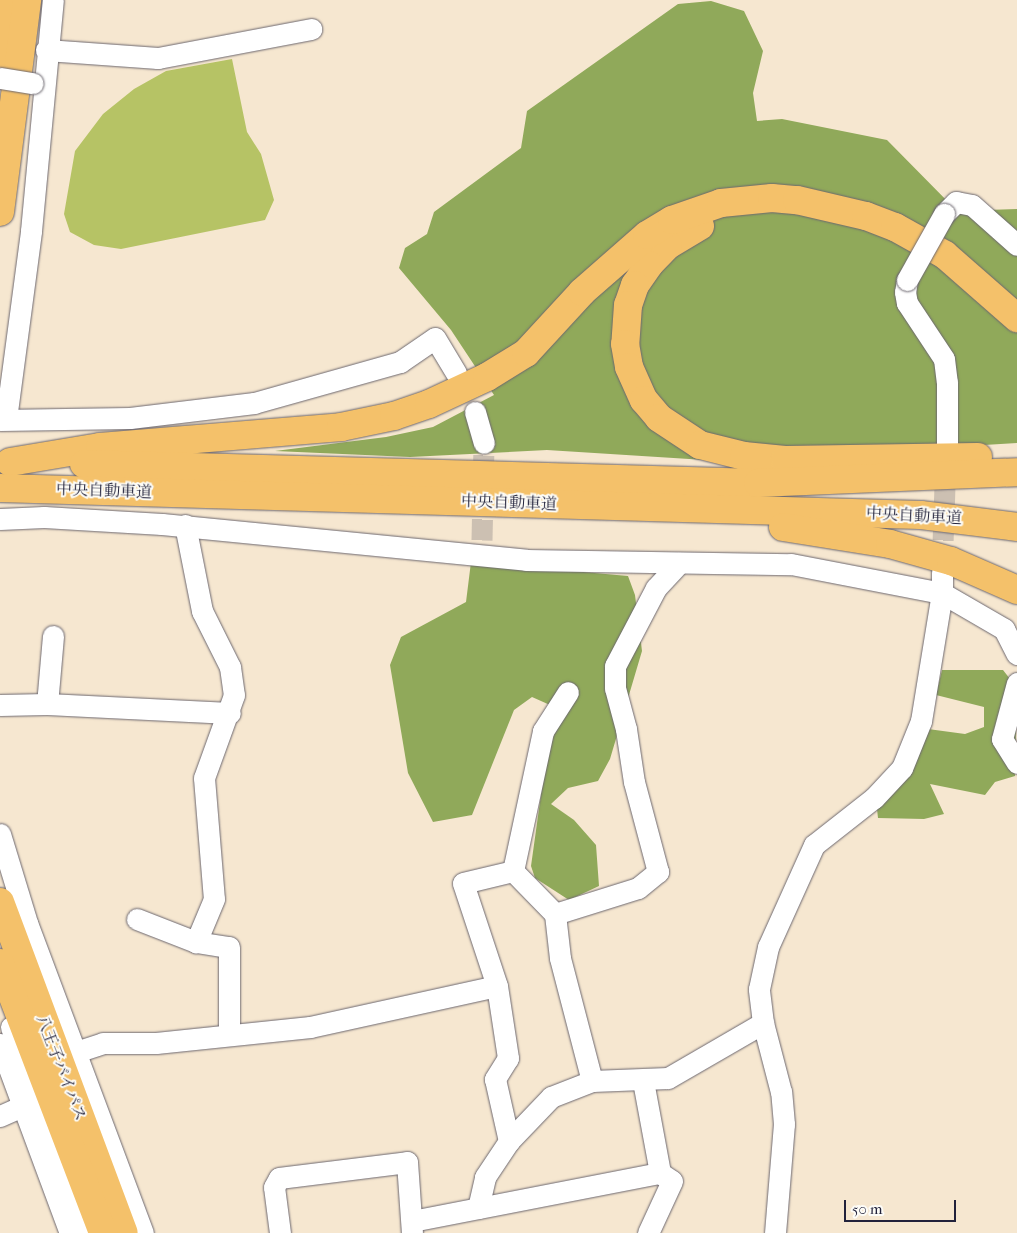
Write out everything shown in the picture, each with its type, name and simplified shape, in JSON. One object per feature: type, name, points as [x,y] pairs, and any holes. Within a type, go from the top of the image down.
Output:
[{"type":"highway","points":[[0,59],[11,3]]},
{"type":"highway","points":[[0,212],[11,3]]},
{"type":"highway","points":[[5,462],[100,448],[341,427],[394,416],[429,404],[487,377],[526,353],[588,286],[647,235],[672,220],[721,203],[772,198],[797,200],[866,216],[895,228],[945,255],[1017,318]]},
{"type":"highway","points":[[1017,339],[992,312],[910,249],[841,221],[791,212],[739,215],[688,232],[668,245],[644,271],[635,285],[624,324],[629,367],[644,400],[659,418],[700,445],[744,456],[785,460],[1017,457]]},
{"type":"highway","name":"中央自動車道","points":[[5,462],[758,483],[923,478],[1017,472]]},
{"type":"highway","name":"中央自動車道","points":[[0,488],[921,514],[1017,527]]},
{"type":"highway","points":[[387,500],[822,532],[931,555],[1017,590]]},
{"type":"highway","points":[[961,519],[1017,518]]},
{"type":"highway","name":"八王子バイパス","points":[[0,902],[124,1233]]},
{"type":"highway","name":"八王子バイパス","points":[[0,963],[103,1233]]},
{"type":"street","points":[[53,0],[46,50],[38,84],[30,231],[3,419],[130,418],[254,403],[400,362],[435,338],[456,373]]},
{"type":"street","points":[[46,50],[158,58],[312,29]]},
{"type":"street","points":[[0,78],[38,84]]},
{"type":"street","points":[[947,445],[947,382],[944,359],[907,303],[904,292],[907,280],[944,214],[956,202],[972,204],[985,212],[1017,245]]},
{"type":"street","points":[[475,412],[484,443]]},
{"type":"street","points":[[0,519],[44,517],[185,526],[679,563],[791,564],[942,583],[1004,629],[1017,654]]},
{"type":"street","points":[[185,526],[202,611],[230,667],[234,696],[230,713],[204,778],[214,899],[196,942]]},
{"type":"street","points":[[555,914],[638,888],[658,872],[634,782],[628,737],[615,688],[615,666],[656,588],[679,563]]},
{"type":"street","points":[[775,1233],[784,1124],[781,1092],[763,1023],[759,990],[768,947],[814,844],[874,798],[902,768],[921,721],[942,583]]},
{"type":"street","points":[[47,704],[53,636]]},
{"type":"street","points":[[1017,683],[1002,739],[1017,764]]},
{"type":"street","points":[[513,872],[543,732],[568,692]]},
{"type":"street","points":[[0,705],[47,704],[230,713]]},
{"type":"street","points":[[0,834],[27,923],[143,1233]]},
{"type":"street","points":[[513,872],[555,914],[560,958],[592,1081]]},
{"type":"street","points":[[509,1141],[495,1079],[508,1058],[497,986],[463,883],[513,872]]},
{"type":"street","points":[[137,919],[196,942],[229,948],[229,1034]]},
{"type":"street","points":[[0,977],[19,1078],[22,1106],[70,1233]]},
{"type":"street","points":[[76,1052],[103,1043],[156,1043],[310,1027],[497,986]]},
{"type":"street","points":[[478,1208],[485,1177],[509,1141],[551,1097],[592,1081],[644,1081],[668,1078],[763,1023]]},
{"type":"street","points":[[0,1044],[19,1078],[87,1233]]},
{"type":"street","points":[[644,1081],[660,1173]]},
{"type":"street","points":[[0,1116],[22,1106]]},
{"type":"street","points":[[280,1233],[274,1187],[279,1178],[407,1162],[412,1227],[478,1208],[660,1173],[672,1181],[648,1233]]},
{"type":"green space","points":[[711,1],[744,11],[763,51],[753,93],[757,121],[782,119],[887,140],[957,211],[1017,209],[1017,443],[721,461],[547,450],[410,457],[275,451],[386,437],[433,427],[494,395],[451,330],[399,268],[405,248],[427,234],[434,212],[521,148],[527,111],[678,4]]},
{"type":"green space","points":[[232,59],[247,132],[261,154],[274,200],[265,220],[121,249],[94,245],[70,232],[64,214],[75,151],[103,114],[134,89],[166,71]]},
{"type":"green space","points":[[471,562],[628,576],[635,595],[642,651],[610,759],[598,781],[568,788],[551,804],[574,820],[596,845],[599,886],[569,900],[535,878],[531,866],[545,766],[555,731],[550,705],[532,697],[514,710],[472,815],[433,822],[408,773],[390,665],[401,637],[466,602]]},
{"type":"green space","points":[[942,670],[1003,670],[1017,688],[1015,776],[995,782],[985,795],[930,784],[944,814],[924,819],[878,818],[877,809],[911,769],[928,729],[965,734],[984,727],[984,707],[936,695]]},
{"type":"tunnel","points":[[482,540],[484,443]]},
{"type":"tunnel","points":[[942,572],[946,460]]}]
